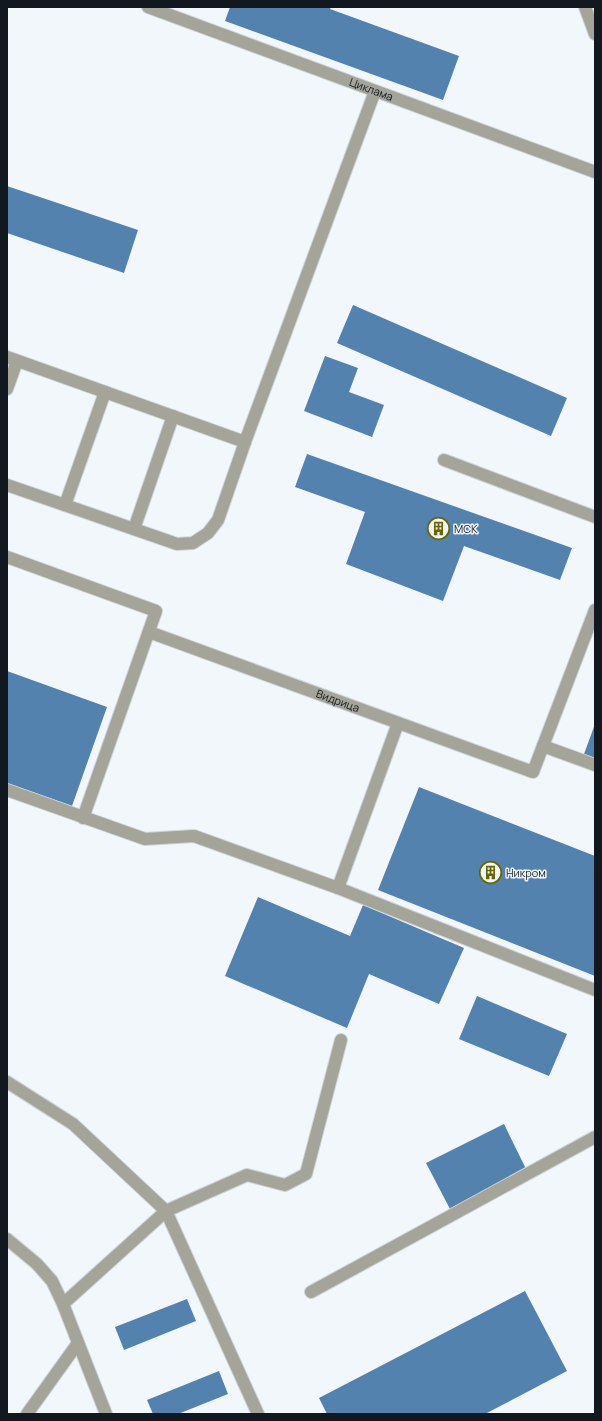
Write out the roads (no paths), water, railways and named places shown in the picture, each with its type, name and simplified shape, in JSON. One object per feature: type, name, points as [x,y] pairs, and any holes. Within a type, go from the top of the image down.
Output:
[{"type":"street","name":"Циклама","points":[[148,7],[595,172]]},
{"type":"street","points":[[585,7],[595,34]]},
{"type":"street","points":[[7,484],[178,544],[193,543],[208,533],[218,520],[245,442],[375,91]]},
{"type":"street","points":[[7,389],[12,359],[245,442]]},
{"type":"street","points":[[65,505],[105,392]]},
{"type":"street","points":[[134,529],[173,416]]},
{"type":"street","points":[[444,460],[595,517]]},
{"type":"street","points":[[7,557],[156,611],[83,818]]},
{"type":"street","name":"Видрица","points":[[149,632],[533,772],[595,610]]},
{"type":"street","points":[[338,888],[398,723]]},
{"type":"street","points":[[543,746],[595,764]]},
{"type":"street","points":[[7,790],[144,839],[194,836],[338,888],[595,990]]},
{"type":"street","points":[[63,1304],[166,1211],[247,1175],[285,1185],[306,1174],[341,1040]]},
{"type":"street","points":[[7,1082],[73,1124],[166,1211],[258,1414]]},
{"type":"street","points":[[311,1292],[595,1137]]},
{"type":"street","points":[[7,1239],[37,1264],[52,1281],[63,1304],[106,1414]]},
{"type":"street","points":[[27,1414],[78,1343]]},
{"type":"place","name":"МСК","points":[[439,529]]},
{"type":"place","name":"Никром","points":[[490,873]]}]
